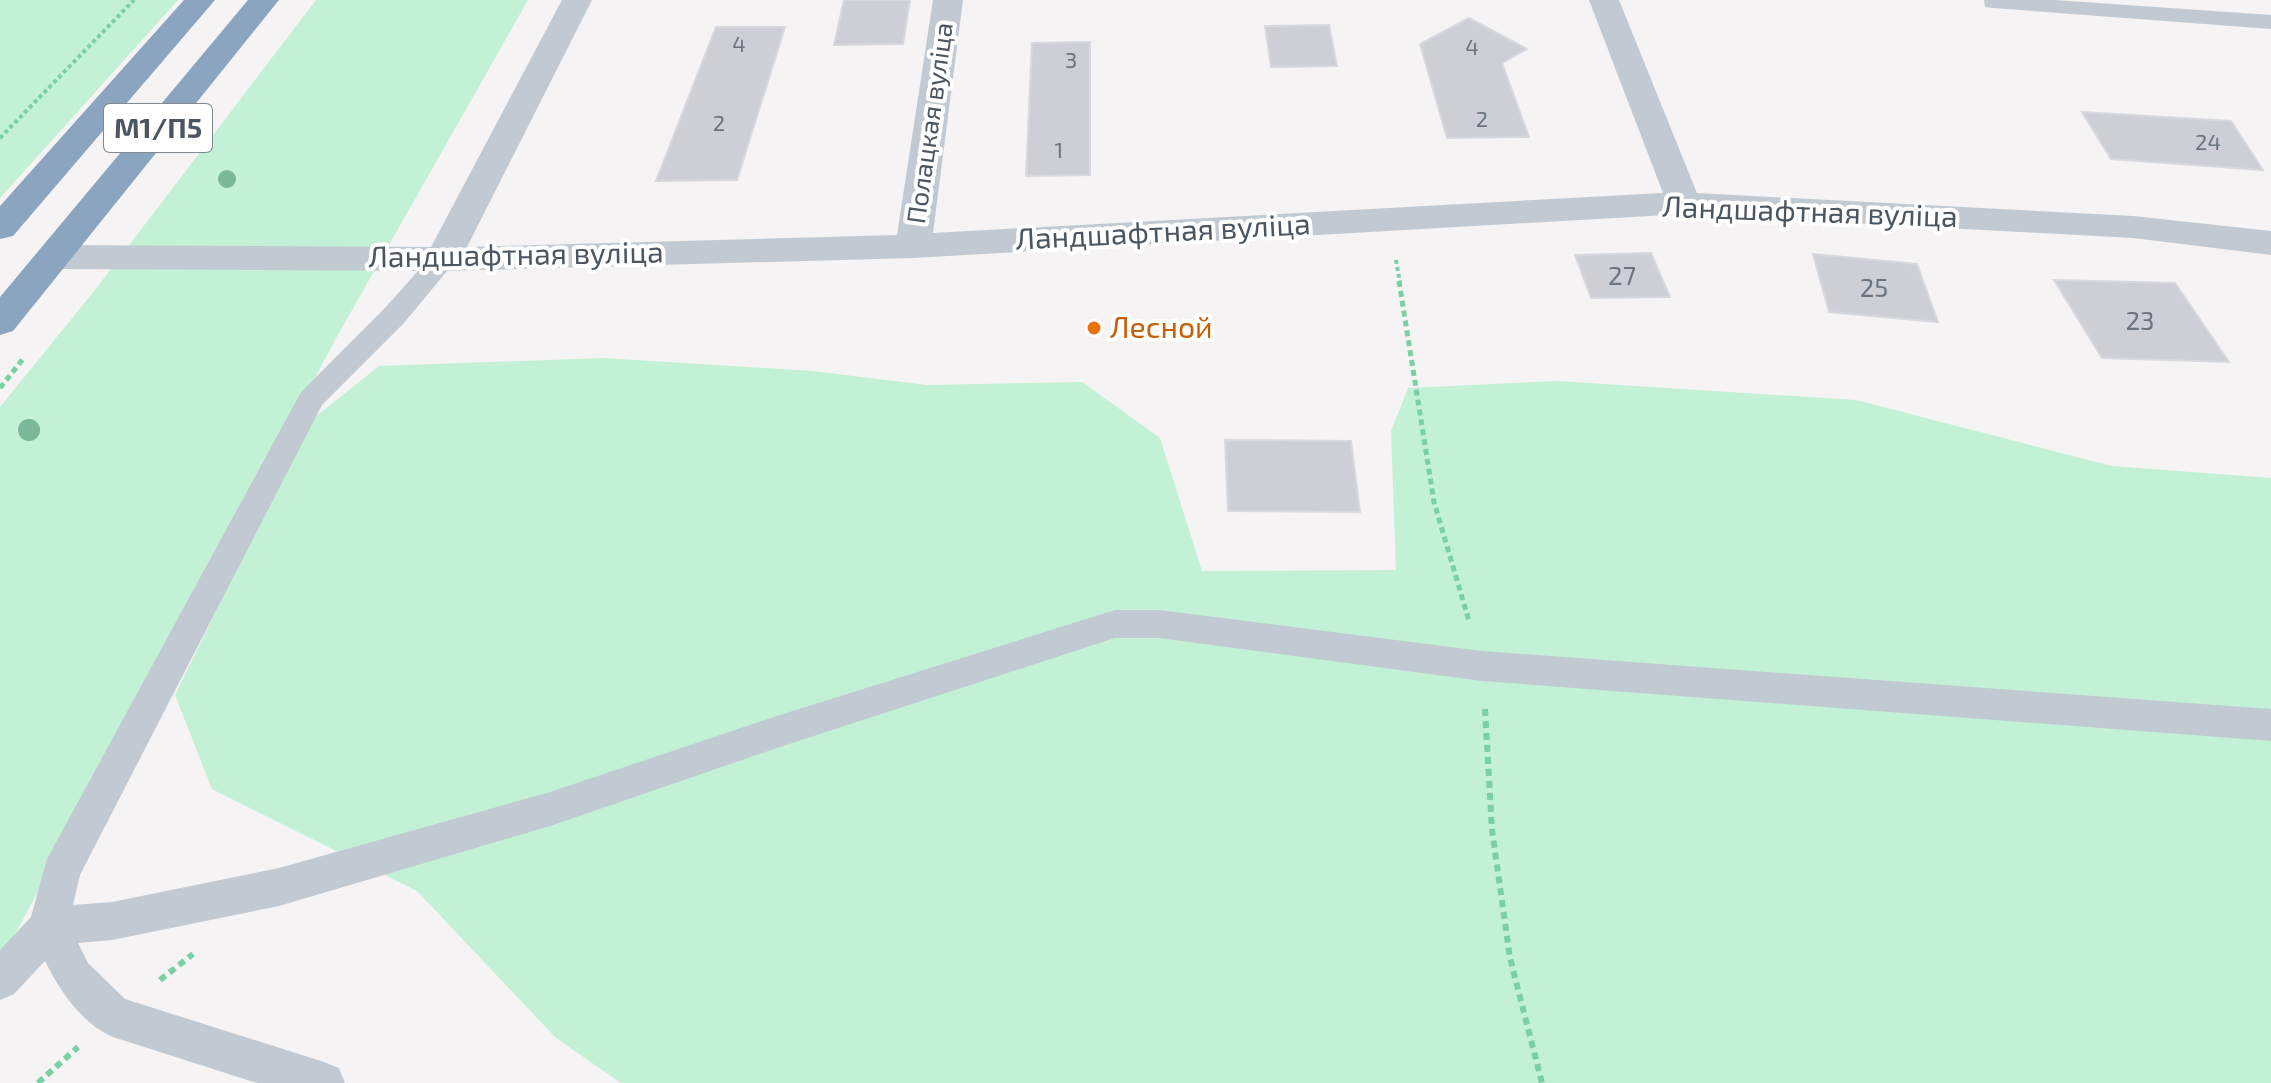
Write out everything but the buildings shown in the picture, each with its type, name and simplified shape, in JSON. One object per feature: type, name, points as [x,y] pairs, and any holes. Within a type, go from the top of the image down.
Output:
[{"type":"highway","name":"М1/П5","points":[[0,228],[200,0]]},
{"type":"highway","name":"М1/П5","points":[[0,322],[264,0]]},
{"type":"highway","points":[[0,257],[53,257]]},
{"type":"street","points":[[443,259],[577,0]]},
{"type":"street","name":"Полацкая вуліца","points":[[913,246],[948,0]]},
{"type":"street","points":[[1604,0],[1684,203]]},
{"type":"street","name":"Ландшафтная вуліца","points":[[53,257],[443,259],[913,246],[1684,203],[2133,227],[2271,243]]},
{"type":"lane","points":[[1993,2],[2271,22]]},
{"type":"lane","points":[[0,980],[49,927],[61,872],[311,399],[394,316],[443,259]]},
{"type":"lane","points":[[49,927],[112,921],[279,887],[550,809],[780,731],[1115,624],[1159,624],[1482,666],[2271,725]]},
{"type":"lane","points":[[49,927],[74,977],[113,1016],[324,1083]]},
{"type":"path","points":[[0,138],[134,0]]},
{"type":"green space","points":[[0,0],[178,0],[0,198]]},
{"type":"green space","points":[[316,0],[528,0],[339,333],[0,962],[0,407],[95,290]]},
{"type":"green space","points":[[603,358],[813,371],[927,385],[1082,382],[1160,438],[1202,571],[1396,570],[1391,431],[1408,388],[1557,381],[1856,400],[2112,466],[2271,478],[2271,1083],[621,1083],[556,1038],[417,891],[212,789],[175,695],[309,422],[379,366]]},
{"type":"place","name":"Лесной","points":[[1094,328]]}]
